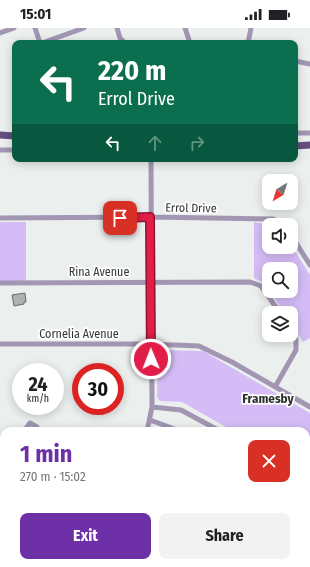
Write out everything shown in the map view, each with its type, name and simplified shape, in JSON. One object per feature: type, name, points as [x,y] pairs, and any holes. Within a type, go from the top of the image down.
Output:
[{"type":"main road","points":[[0,135],[12,136]]},
{"type":"main road","points":[[298,146],[310,146]]},
{"type":"street","points":[[0,33],[14,28]]},
{"type":"street","points":[[35,28],[40,40]]},
{"type":"street","points":[[50,40],[84,28]]},
{"type":"street","points":[[117,28],[122,40]]},
{"type":"street","points":[[185,28],[189,40]]},
{"type":"street","points":[[249,40],[251,28]]},
{"type":"street","points":[[298,62],[310,64]]},
{"type":"street","points":[[298,133],[310,134]]},
{"type":"street","points":[[0,150],[12,150]]},
{"type":"street","points":[[148,427],[152,407],[150,344],[151,162]]},
{"type":"street","name":"Errol Drive","points":[[0,218],[150,217],[262,219]]},
{"type":"street","points":[[298,246],[310,264]]},
{"type":"street","name":"Rina Avenue","points":[[0,283],[244,282],[261,286],[275,306]]},
{"type":"street","points":[[275,387],[296,350],[296,342]]},
{"type":"street","name":"Cornelia Avenue","points":[[0,344],[150,344],[199,346],[232,362],[310,407]]},
{"type":"street","points":[[152,407],[181,410],[213,427]]},
{"type":"street","points":[[150,420],[169,427]]},
{"type":"street","points":[[27,427],[30,423],[37,427]]},
{"type":"shaded area","points":[[0,222],[26,222],[26,281],[0,281]]},
{"type":"shaded area","points":[[254,222],[262,224],[262,254],[297,254],[310,275],[310,338],[303,342],[298,334],[298,306],[280,306],[274,298],[298,298],[298,262],[262,262],[262,282],[254,278]]},
{"type":"shaded area","points":[[162,350],[203,351],[310,413],[310,427],[226,427],[182,402],[160,401],[157,397],[158,353]]},
{"type":"building","points":[[25,293],[26,302],[24,302],[24,304],[14,306],[12,295]]},
{"type":"district","name":"Framesby","points":[[268,398]]},
{"type":"route","points":[[120,218],[150,217],[151,359]]}]
